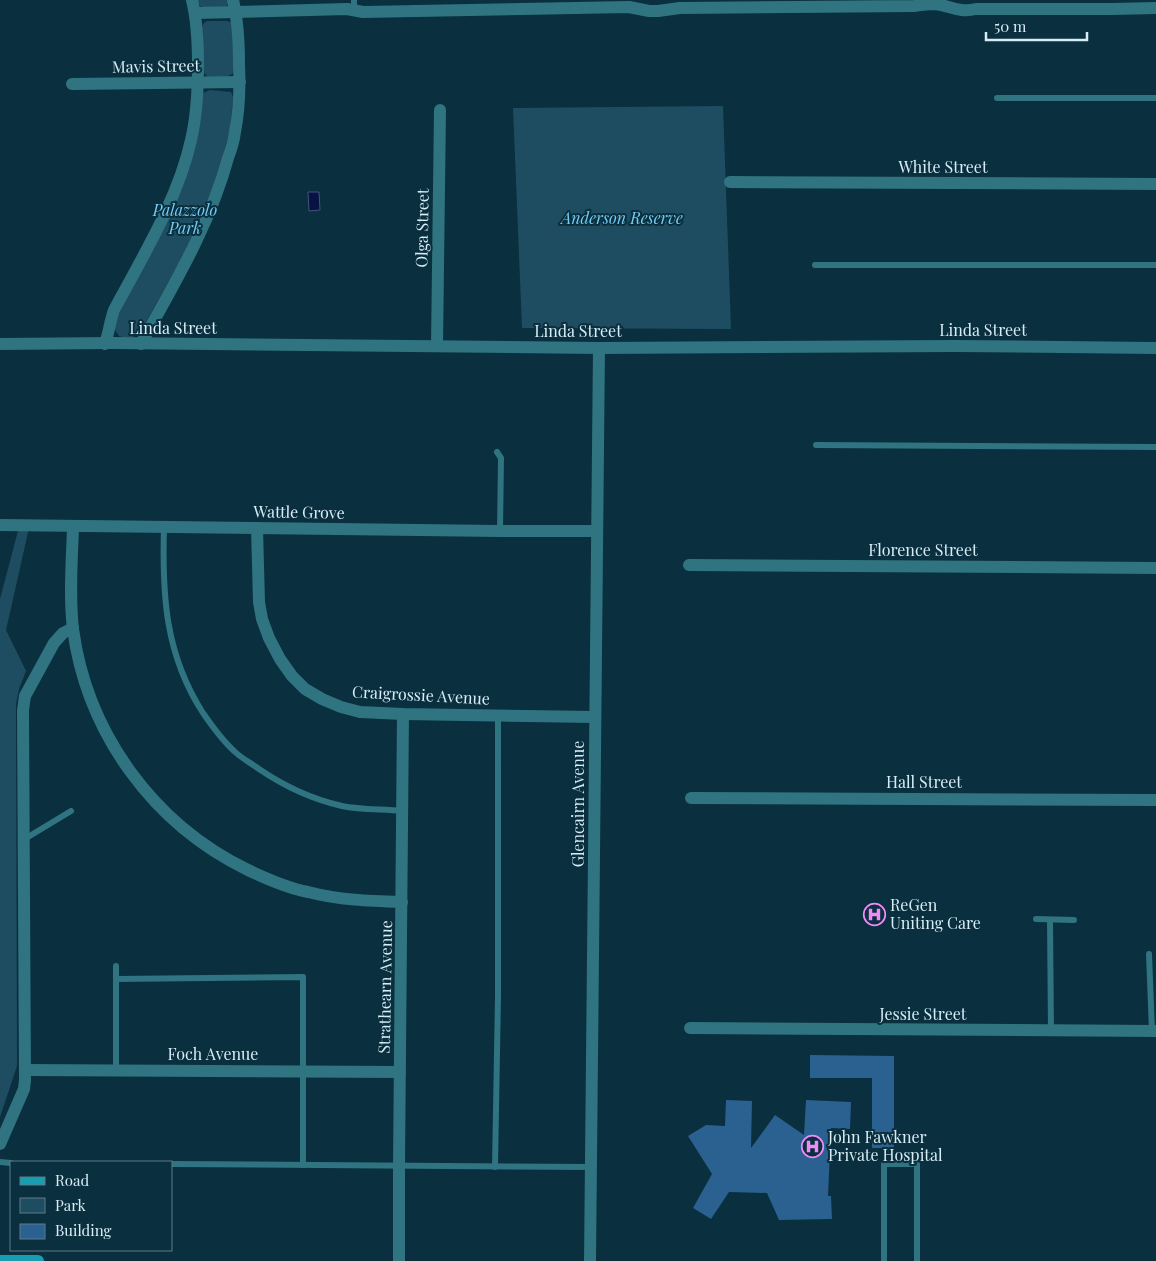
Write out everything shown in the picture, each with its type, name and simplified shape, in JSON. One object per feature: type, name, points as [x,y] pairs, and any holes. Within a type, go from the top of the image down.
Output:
[{"type":"main road","points":[[0,1261],[38,1261]]},
{"type":"street","points":[[105,344],[114,310],[164,215],[183,167],[191,140],[198,82],[197,38],[192,0]]},
{"type":"street","points":[[195,13],[234,6],[347,9],[354,5],[363,12],[629,7],[650,11],[680,8],[914,6],[926,4],[937,4],[968,11],[976,8],[1156,8]]},
{"type":"street","points":[[141,344],[195,246],[225,170],[235,132],[240,82],[239,41],[234,6]]},
{"type":"street","name":"Mavis Street","points":[[72,84],[240,82]]},
{"type":"street","name":"Olga Street","points":[[438,346],[440,110]]},
{"type":"street","name":"White Street","points":[[730,182],[1156,184]]},
{"type":"street","name":"Linda Street","points":[[0,344],[599,348],[956,346],[1156,348]]},
{"type":"street","name":"Glencairn Avenue","points":[[590,1261],[599,348]]},
{"type":"street","name":"Wattle Grove","points":[[0,525],[597,531]]},
{"type":"street","points":[[73,526],[71,592],[73,628],[80,662],[92,703],[107,736],[144,789],[172,819],[198,840],[231,862],[267,879],[306,892],[350,900],[402,902]]},
{"type":"street","name":"Craigrossie Avenue","points":[[257,528],[259,602],[262,619],[269,638],[292,676],[305,689],[322,699],[341,708],[360,712],[594,717]]},
{"type":"street","name":"Florence Street","points":[[690,565],[1156,568]]},
{"type":"street","points":[[0,1144],[24,1089],[26,1070],[23,710],[25,696],[54,643],[63,633],[73,628]]},
{"type":"street","name":"Strathearn Avenue","points":[[399,1261],[403,714]]},
{"type":"street","name":"Hall Street","points":[[691,798],[1156,800]]},
{"type":"street","name":"Jessie Street","points":[[690,1028],[1154,1032]]},
{"type":"street","name":"Foch Avenue","points":[[26,1070],[400,1072]]},
{"type":"lane","points":[[997,98],[1156,98]]},
{"type":"lane","points":[[815,265],[1156,265]]},
{"type":"lane","points":[[816,445],[1156,447]]},
{"type":"lane","points":[[497,452],[501,458],[500,531]]},
{"type":"lane","points":[[164,527],[166,606],[175,653],[194,699],[217,733],[235,752],[280,783],[301,793],[343,806],[402,811]]},
{"type":"lane","points":[[495,1167],[498,986],[498,715]]},
{"type":"lane","points":[[23,840],[71,811]]},
{"type":"lane","points":[[1036,919],[1074,920]]},
{"type":"lane","points":[[1050,920],[1051,1031]]},
{"type":"lane","points":[[1149,954],[1154,1032]]},
{"type":"lane","points":[[116,966],[116,1070]]},
{"type":"lane","points":[[116,979],[303,977],[303,1165]]},
{"type":"lane","points":[[172,1164],[591,1168]]},
{"type":"lane","points":[[884,1261],[884,1164],[917,1164],[917,1261]]},
{"type":"green space","points":[[197,0],[229,0],[227,6],[205,8],[200,6]]},
{"type":"green space","points":[[207,21],[232,22],[235,71],[230,75],[208,77],[204,73],[202,28],[203,24]]},
{"type":"green space","name":"Palazzolo Park","points":[[210,90],[231,92],[233,97],[230,131],[210,198],[200,225],[141,331],[131,337],[119,336],[115,330],[114,323],[175,202],[203,93]]},
{"type":"green space","name":"Anderson Reserve","points":[[723,106],[731,329],[522,328],[513,108]]},
{"type":"green space","points":[[19,527],[29,528],[6,630],[26,671],[16,704],[17,1066],[0,1117],[0,599]]},
{"type":"shaded area","points":[[308,192],[319,192],[320,210],[309,211]]},
{"type":"building","name":"John Fawkner Private Hospital","points":[[810,1055],[894,1056],[894,1148],[872,1148],[872,1078],[810,1078]]},
{"type":"building","name":"John Fawkner Private Hospital","points":[[726,1100],[752,1101],[751,1148],[775,1115],[804,1135],[806,1100],[851,1102],[850,1129],[831,1128],[828,1196],[831,1196],[832,1219],[779,1220],[767,1193],[729,1192],[711,1219],[693,1208],[712,1174],[688,1136],[706,1125],[725,1126]]},
{"type":"place","name":"ReGen Uniting Care","points":[[874,914]]},
{"type":"place","name":"John Fawkner Private Hospital","points":[[812,1146]]}]
